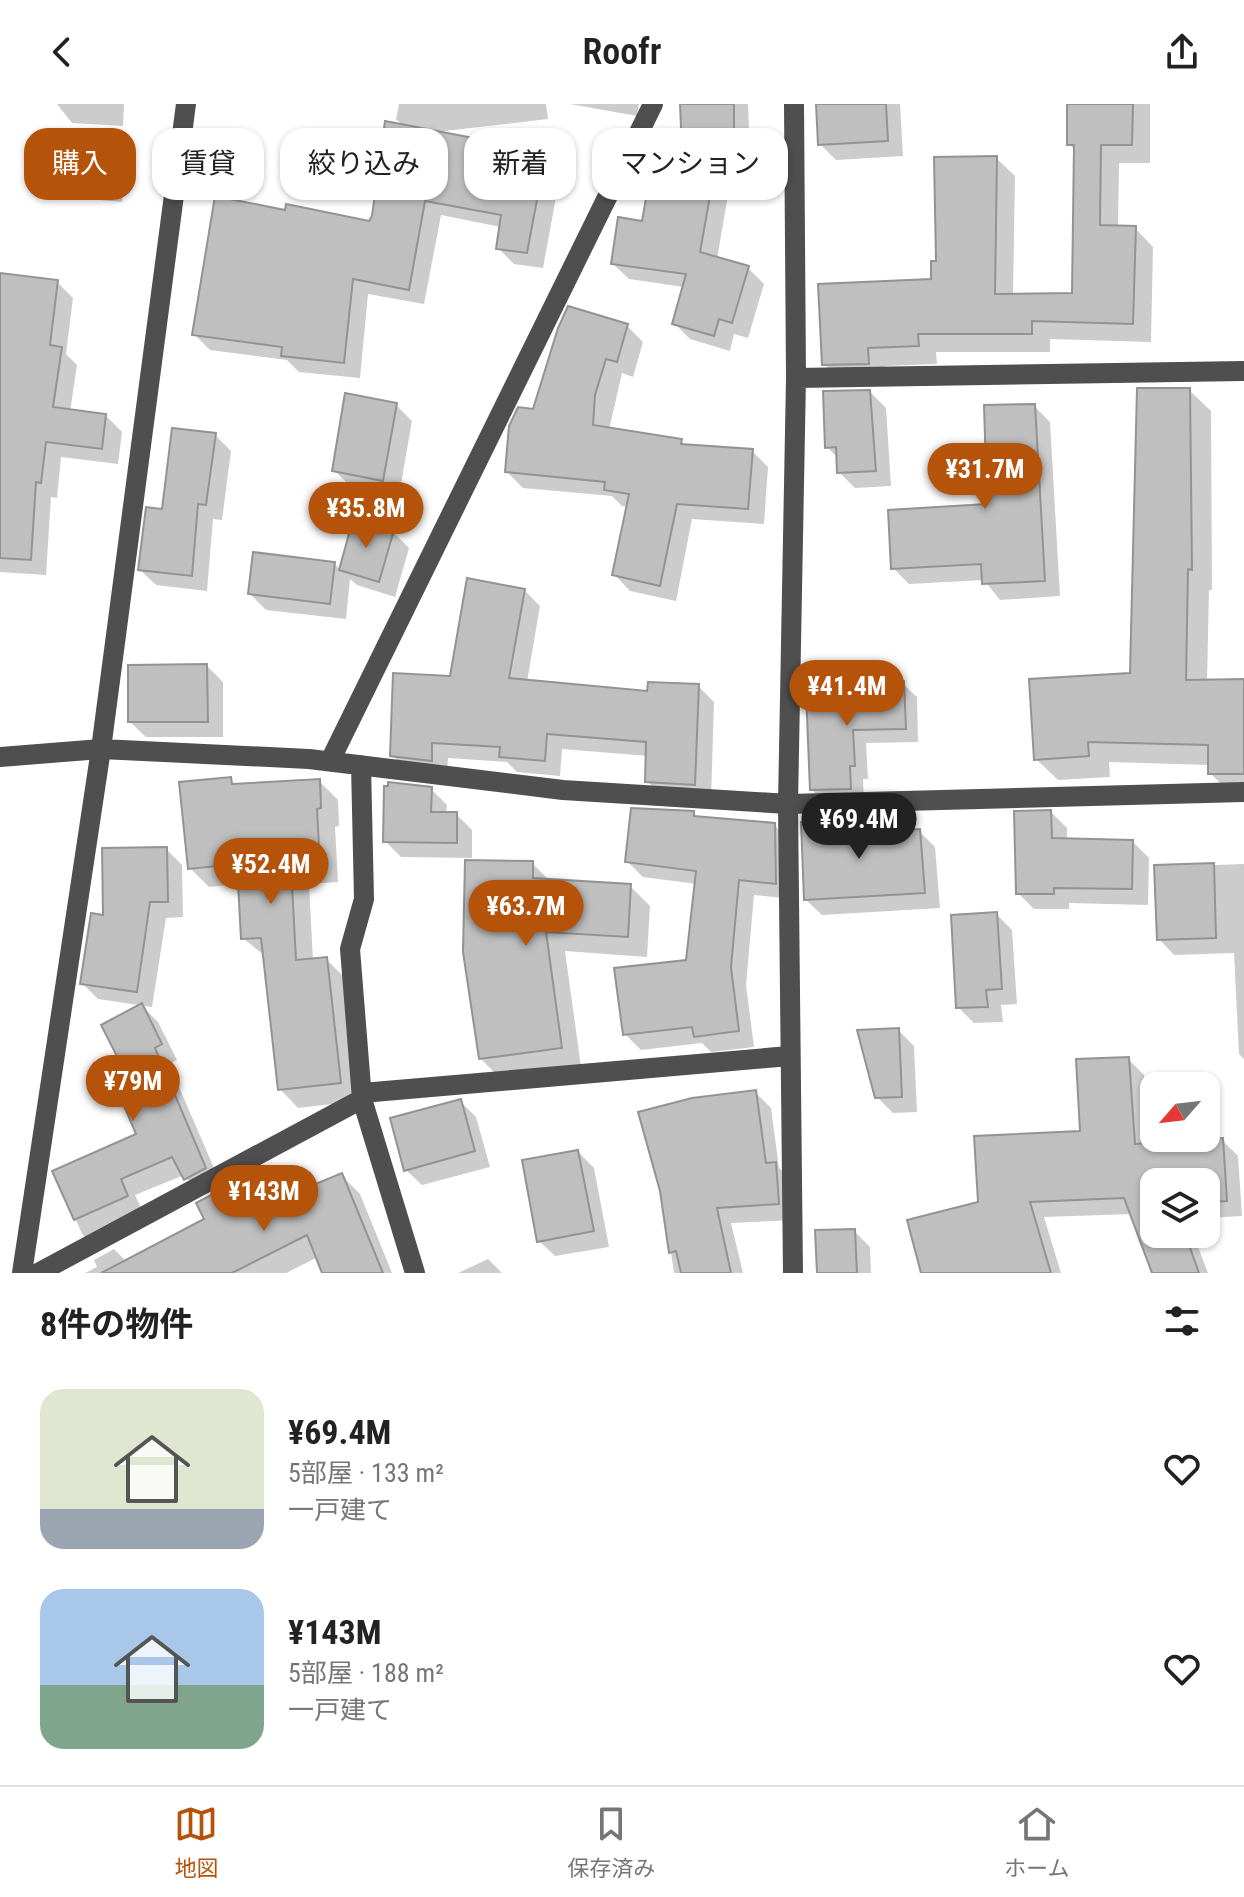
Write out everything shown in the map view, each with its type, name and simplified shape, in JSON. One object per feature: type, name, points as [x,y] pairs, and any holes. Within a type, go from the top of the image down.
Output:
[{"type":"street","points":[[22,1273],[101,749],[186,104]]},
{"type":"street","points":[[330,761],[653,104]]},
{"type":"street","points":[[793,1273],[788,804],[796,378],[794,104]]},
{"type":"street","points":[[796,378],[1244,371]]},
{"type":"street","points":[[0,757],[101,749],[330,761],[563,790],[788,804],[1244,792]]},
{"type":"street","points":[[361,765],[364,899],[350,949],[362,1096],[415,1273]]},
{"type":"street","points":[[38,1273],[362,1096],[789,1056]]},
{"type":"building","points":[[680,104],[734,104],[734,128],[681,128]]},
{"type":"building","points":[[816,104],[886,104],[888,141],[818,145]]},
{"type":"building","points":[[1067,104],[1133,104],[1132,145],[1101,145],[1100,225],[1136,226],[1133,324],[1032,321],[1032,334],[918,334],[919,346],[868,348],[869,364],[822,365],[818,284],[931,279],[931,261],[936,261],[934,157],[997,156],[995,294],[1072,293],[1074,145],[1067,145]]},
{"type":"building","points":[[385,121],[421,128],[384,128]]},
{"type":"building","points":[[448,133],[464,136],[464,200],[537,200],[527,253],[496,249],[501,215],[425,201],[409,290],[353,279],[344,363],[281,356],[282,347],[192,335],[214,200],[235,200],[285,210],[286,204],[369,221],[374,200],[448,200]]},
{"type":"building","points":[[646,200],[709,200],[700,252],[749,266],[732,323],[719,319],[714,336],[672,324],[686,274],[611,264],[618,217],[642,221]]},
{"type":"building","points":[[0,273],[58,280],[50,345],[62,347],[53,407],[106,414],[102,449],[46,442],[41,483],[36,482],[31,560],[0,558]]},
{"type":"building","points":[[568,306],[628,324],[617,362],[606,359],[595,395],[593,425],[682,439],[681,444],[753,449],[748,509],[677,504],[660,586],[612,575],[629,494],[604,490],[605,482],[505,472],[509,426],[518,407],[533,409]]},
{"type":"building","points":[[1137,388],[1190,388],[1192,570],[1188,569],[1186,680],[1244,679],[1244,774],[1208,774],[1208,745],[1088,742],[1089,756],[1034,760],[1029,679],[1130,673]]},
{"type":"building","points":[[870,390],[876,471],[837,473],[836,447],[825,448],[823,391]]},
{"type":"building","points":[[345,393],[397,403],[383,481],[332,471]]},
{"type":"building","points":[[1035,404],[1045,581],[982,584],[981,564],[891,569],[888,510],[987,504],[984,405]]},
{"type":"building","points":[[172,428],[216,433],[206,505],[198,504],[192,576],[138,570],[146,507],[162,509]]},
{"type":"building","points":[[353,519],[394,530],[379,582],[339,570]]},
{"type":"building","points":[[253,552],[335,562],[330,604],[248,594]]},
{"type":"building","points":[[467,578],[525,589],[509,678],[647,691],[648,682],[699,684],[695,785],[645,782],[646,742],[547,734],[545,761],[499,757],[500,747],[432,743],[432,761],[390,756],[393,673],[450,676]]},
{"type":"building","points":[[207,664],[208,722],[128,722],[128,665]]},
{"type":"building","points":[[904,681],[906,729],[853,730],[855,766],[850,766],[851,789],[810,790],[806,692],[877,689],[876,683]]},
{"type":"building","points":[[231,777],[232,784],[320,779],[321,808],[317,809],[320,864],[291,866],[296,960],[327,957],[341,1083],[278,1090],[261,938],[241,939],[237,864],[188,869],[179,782]]},
{"type":"building","points":[[388,782],[432,787],[431,812],[457,812],[457,843],[383,842],[384,786],[388,786]]},
{"type":"building","points":[[631,808],[694,811],[694,816],[775,823],[776,884],[739,880],[731,967],[739,1031],[694,1037],[692,1027],[623,1035],[614,968],[686,960],[696,871],[625,862]]},
{"type":"building","points":[[1051,810],[1052,838],[1133,840],[1132,889],[1054,888],[1054,894],[1016,894],[1014,811]]},
{"type":"building","points":[[853,815],[854,834],[920,829],[925,893],[804,900],[801,822],[812,822],[811,816]]},
{"type":"building","points":[[167,847],[168,902],[150,902],[137,992],[80,984],[91,913],[103,915],[102,848]]},
{"type":"building","points":[[465,860],[533,861],[533,878],[631,884],[628,937],[546,932],[562,1048],[479,1059],[463,952]]},
{"type":"building","points":[[1214,863],[1216,938],[1157,940],[1154,865]]},
{"type":"building","points":[[997,912],[1002,989],[986,990],[988,1007],[956,1008],[951,915]]},
{"type":"building","points":[[142,1003],[162,1044],[155,1048],[206,1168],[184,1180],[172,1157],[121,1179],[128,1196],[74,1220],[52,1171],[136,1134],[113,1080],[126,1074],[101,1025]]},
{"type":"building","points":[[899,1028],[902,1097],[875,1098],[857,1030]]},
{"type":"building","points":[[1129,1057],[1135,1144],[1140,1144],[1140,1152],[1220,1152],[1220,1138],[1223,1138],[1227,1201],[1220,1201],[1220,1168],[1140,1168],[1140,1241],[1124,1198],[1030,1202],[1051,1273],[921,1273],[907,1220],[978,1202],[974,1136],[1080,1131],[1076,1059]]},
{"type":"building","points":[[756,1090],[766,1163],[776,1162],[779,1204],[717,1208],[731,1273],[681,1273],[676,1251],[669,1253],[660,1191],[638,1112],[692,1098]]},
{"type":"building","points":[[461,1099],[475,1151],[404,1171],[390,1118]]},
{"type":"building","points":[[578,1150],[594,1231],[537,1242],[522,1160]]},
{"type":"building","points":[[342,1173],[383,1273],[322,1273],[307,1235],[232,1273],[101,1273],[204,1219],[196,1203],[245,1177],[260,1207]]},
{"type":"building","points":[[855,1229],[857,1273],[817,1273],[815,1230]]},
{"type":"building","points":[[1143,1248],[1190,1248],[1199,1273],[1152,1273]]}]
